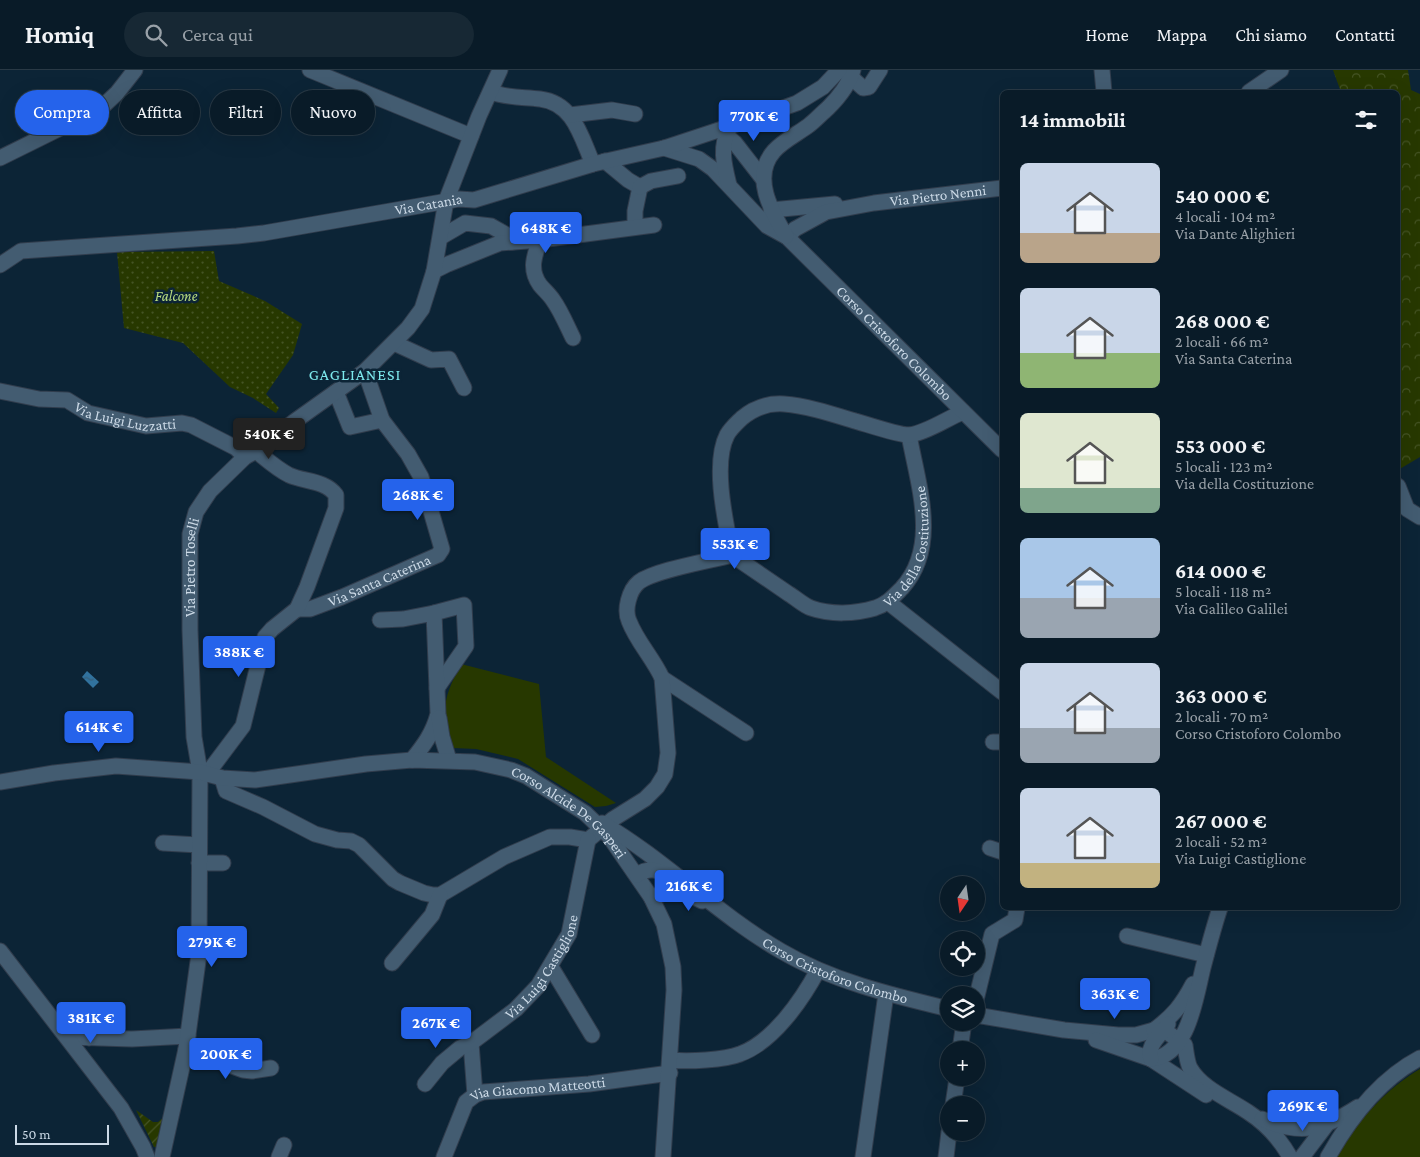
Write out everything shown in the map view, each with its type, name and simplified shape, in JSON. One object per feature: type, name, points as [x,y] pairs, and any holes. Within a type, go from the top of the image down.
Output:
[{"type":"street","points":[[0,158],[101,108],[117,93],[136,70]]},
{"type":"street","points":[[310,70],[471,136]]},
{"type":"street","name":"Via Pietro Toselli","points":[[162,1157],[187,1042],[199,954],[199,845],[203,773],[194,737],[190,630],[190,534],[196,512],[210,491],[251,454],[365,371],[408,328],[422,309],[434,271],[446,201],[471,136],[500,70]]},
{"type":"street","points":[[763,180],[766,164],[774,151],[810,125],[837,99],[847,72],[863,88],[869,87],[880,70]]},
{"type":"street","points":[[1102,70],[1104,90]]},
{"type":"street","points":[[1252,90],[1282,70]]},
{"type":"street","name":"Via Catania","points":[[0,265],[21,251],[264,233],[446,201],[459,199],[474,200],[599,162],[664,148],[726,130],[797,103],[847,72]]},
{"type":"street","points":[[491,92],[504,97],[553,102],[566,110],[599,162],[640,186],[678,176]]},
{"type":"street","points":[[570,115],[612,110],[635,114]]},
{"type":"street","points":[[726,130],[763,180],[771,210],[787,238]]},
{"type":"street","points":[[726,130],[723,145],[723,162],[729,184]]},
{"type":"street","points":[[664,148],[699,159],[729,184],[767,226],[787,238]]},
{"type":"street","points":[[635,228],[635,211],[640,186]]},
{"type":"street","name":"Via Pietro Nenni","points":[[874,203],[1000,188]]},
{"type":"street","points":[[771,210],[834,204],[874,203]]},
{"type":"street","points":[[787,238],[794,229],[826,212],[874,203]]},
{"type":"street","points":[[440,236],[465,223],[491,226],[507,235],[512,242]]},
{"type":"street","points":[[434,271],[500,243],[540,240],[654,225]]},
{"type":"street","name":"Corso Cristoforo Colombo","points":[[787,238],[1000,448]]},
{"type":"street","points":[[540,240],[533,258],[535,275],[539,284],[554,300],[574,338]]},
{"type":"street","points":[[394,343],[432,360],[449,359],[464,388]]},
{"type":"street","name":"Via Santa Caterina","points":[[297,609],[310,609],[342,597],[438,555],[442,549],[421,477],[408,454],[382,420],[365,371]]},
{"type":"street","name":"Via Luigi Luzzatti","points":[[0,391],[39,398],[67,400],[88,413],[146,426],[191,424],[285,473],[326,486],[336,495],[335,512],[308,587],[297,609]]},
{"type":"street","points":[[336,392],[350,426],[382,420]]},
{"type":"street","points":[[222,778],[226,791],[263,807],[315,834],[337,840],[351,841],[359,845],[393,879],[433,895],[440,895],[504,857],[550,836],[588,840],[603,827],[645,799],[657,787],[665,774],[668,753],[662,678],[628,619],[629,599],[638,583],[650,576],[732,555],[720,466],[727,434],[749,412],[764,406],[784,404],[810,408],[909,435],[929,428],[962,412]]},
{"type":"street","name":"Via della Costituzione","points":[[732,555],[809,607],[825,612],[865,610],[888,602],[913,573],[920,558],[923,541],[923,512],[909,435]]},
{"type":"street","points":[[1400,491],[1407,509],[1420,517]]},
{"type":"street","points":[[888,602],[1000,690]]},
{"type":"street","points":[[380,620],[404,619],[464,606],[466,646],[437,688]]},
{"type":"street","points":[[203,773],[242,726],[264,637],[272,628],[297,609]]},
{"type":"street","points":[[434,613],[438,714],[442,738],[449,760]]},
{"type":"street","points":[[662,678],[746,733]]},
{"type":"street","points":[[412,760],[435,728],[438,714]]},
{"type":"street","name":"Corso Alcide De Gasperi","points":[[0,782],[54,773],[116,766],[203,773],[222,778],[267,779],[366,764],[412,760],[475,762],[511,770],[526,776],[586,813],[603,827],[652,897],[664,924],[673,967],[674,990],[663,1157]]},
{"type":"street","points":[[603,827],[689,884],[727,915]]},
{"type":"street","name":"Via Luigi Castiglione","points":[[425,1084],[442,1063],[460,1048],[471,1043],[516,1009],[538,986],[551,967],[569,934],[588,840]]},
{"type":"street","points":[[163,843],[199,845]]},
{"type":"street","points":[[199,863],[223,863]]},
{"type":"street","points":[[637,875],[643,871],[657,870],[689,884]]},
{"type":"street","points":[[652,897],[679,891],[689,894],[727,915]]},
{"type":"street","points":[[392,963],[432,915],[440,895]]},
{"type":"street","points":[[979,986],[992,934],[1015,920],[1017,910]]},
{"type":"street","points":[[1151,1059],[1160,1058],[1182,1043],[1219,910]]},
{"type":"street","name":"Corso Cristoforo Colombo","points":[[727,915],[780,951],[818,970],[886,994],[940,1007]]},
{"type":"street","points":[[1127,936],[1205,960]]},
{"type":"street","points":[[0,951],[121,1108],[144,1147],[147,1157]]},
{"type":"street","points":[[1151,1059],[1149,1054],[1150,1047],[1159,1030],[1184,1002],[1205,960]]},
{"type":"street","points":[[551,967],[592,1035]]},
{"type":"street","name":"Via Giacomo Matteotti","points":[[444,1157],[466,1102],[475,1095],[483,1092],[589,1084],[670,1067],[680,1061],[739,1055],[751,1049],[778,1027],[797,1006],[818,970]]},
{"type":"street","points":[[863,1157],[886,994]]},
{"type":"street","points":[[89,1038],[90,1014]]},
{"type":"street","points":[[985,1017],[1064,1030],[1118,1035],[1136,1035],[1159,1030],[1182,1043],[1189,1066],[1197,1078],[1209,1088],[1250,1113],[1276,1125],[1310,1128],[1328,1124],[1367,1101]]},
{"type":"street","points":[[1064,1030],[1151,1059],[1214,1100],[1269,1129]]},
{"type":"street","points":[[68,1037],[187,1042],[243,1070],[252,1071],[271,1068]]},
{"type":"street","points":[[471,1043],[475,1095]]},
{"type":"street","points":[[1321,1157],[1367,1101],[1391,1077],[1420,1058]]},
{"type":"street","points":[[1250,1113],[1279,1139],[1290,1157]]},
{"type":"street","points":[[1302,1157],[1328,1124]]},
{"type":"street","points":[[1328,1157],[1340,1136]]},
{"type":"street","points":[[946,1157],[948,1141]]},
{"type":"green space","points":[[1333,70],[1408,70],[1411,90],[1420,94],[1420,457],[1400,469],[1400,90],[1340,90]]},
{"type":"green space","name":"Falcone","points":[[214,251],[219,281],[265,301],[302,324],[293,355],[266,394],[279,408],[276,413],[253,398],[230,387],[183,343],[124,328],[117,252]]},
{"type":"green space","points":[[461,664],[539,684],[546,757],[616,803],[595,807],[518,759],[476,749],[453,748],[447,723],[446,705],[450,688]]},
{"type":"green space","points":[[1420,1069],[1420,1157],[1334,1157],[1372,1108],[1407,1077]]},
{"type":"green space","points":[[136,1110],[153,1122],[158,1122],[165,1116],[157,1147],[154,1147]]},
{"type":"water","points":[[87,671],[99,682],[93,688],[82,677]]},
{"type":"district","name":"GAGLIANESI","points":[[355,374]]}]
